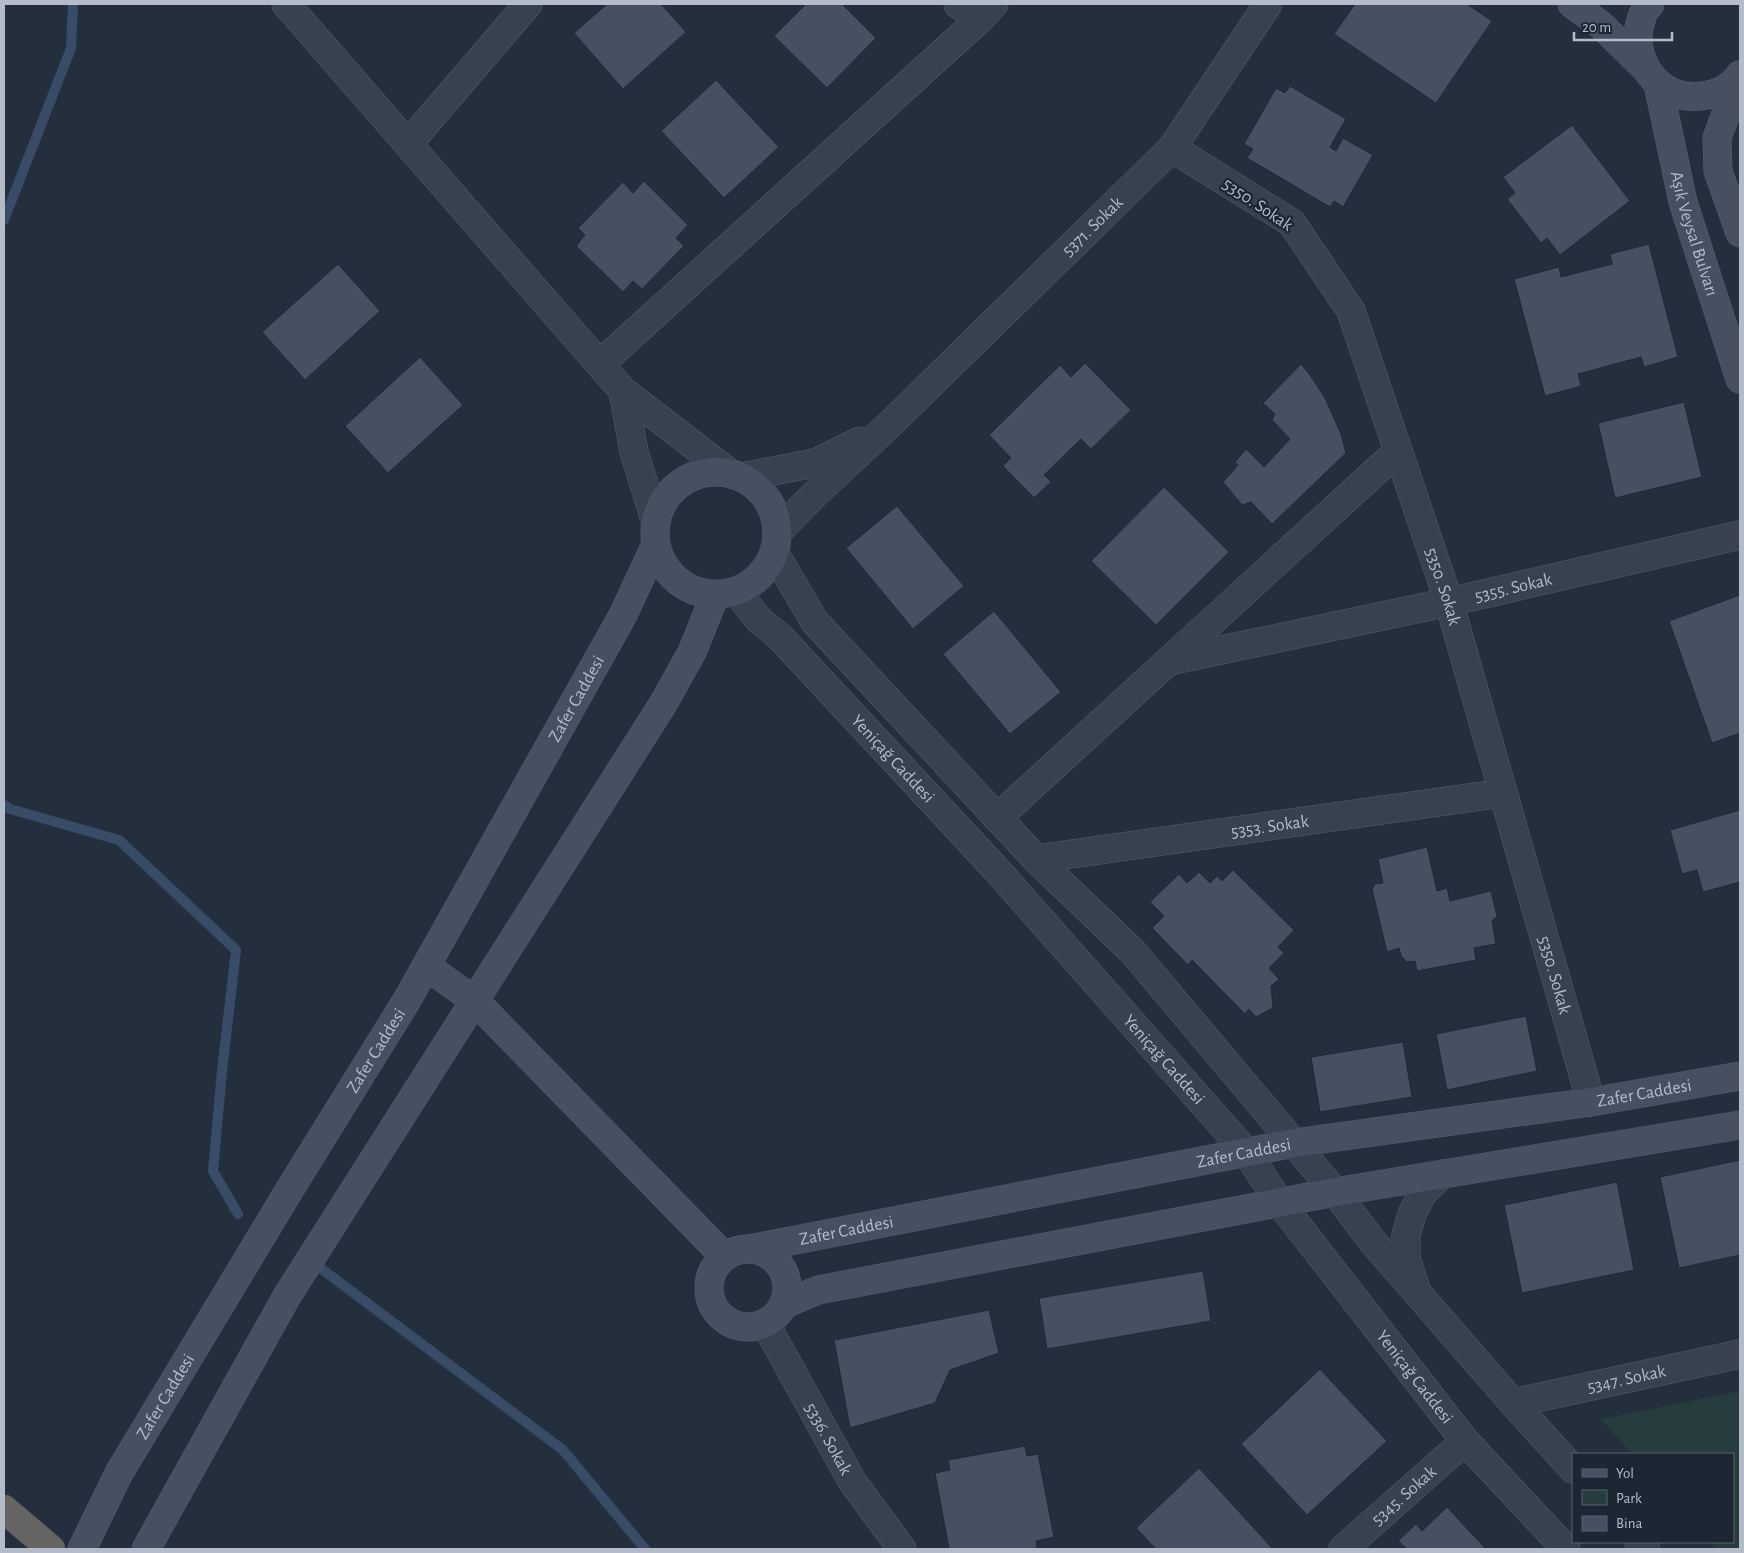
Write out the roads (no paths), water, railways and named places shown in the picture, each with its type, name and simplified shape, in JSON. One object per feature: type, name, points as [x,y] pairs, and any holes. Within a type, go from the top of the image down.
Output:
[{"type":"highway","points":[[4,1509],[51,1549]]},
{"type":"main road","points":[[1572,4],[1601,26],[1652,77],[1675,93],[1693,97],[1712,95],[1729,87],[1740,75]]},
{"type":"main road","name":"Aşık Veysal Bulvarı","points":[[1650,4],[1642,16],[1638,34],[1638,53],[1652,77],[1684,202],[1740,379]]},
{"type":"main road","points":[[1740,75],[1717,138],[1718,171],[1740,233]]},
{"type":"main road","points":[[710,473],[736,476],[756,487],[767,500],[775,516],[775,542],[766,569],[752,582],[725,593],[695,591],[676,580],[663,564],[656,534],[662,504],[674,488],[691,478],[710,473]]},
{"type":"main road","name":"Zafer Caddesi","points":[[82,1549],[119,1474],[426,966],[623,615],[656,534]]},
{"type":"main road","points":[[146,1549],[287,1296],[663,704],[725,593]]},
{"type":"main road","points":[[426,966],[475,1001],[737,1253]]},
{"type":"main road","name":"Zafer Caddesi","points":[[737,1253],[801,1238],[1294,1143],[1591,1102],[1740,1076]]},
{"type":"main road","points":[[774,1314],[786,1293],[786,1280],[781,1268],[772,1258],[762,1252],[737,1253],[716,1266],[710,1278],[709,1290],[712,1303],[718,1313],[728,1322],[752,1327],[818,1290],[1335,1192],[1740,1124]]},
{"type":"street","points":[[286,4],[623,391],[736,476],[815,463],[888,426]]},
{"type":"street","points":[[408,144],[528,4]]},
{"type":"street","points":[[958,4],[987,11]]},
{"type":"street","name":"5371. Sokak","points":[[775,542],[811,498],[888,426],[1172,148],[1268,4]]},
{"type":"street","points":[[600,364],[987,11]]},
{"type":"street","name":"5350. Sokak","points":[[1172,148],[1292,223],[1351,311],[1449,602],[1591,1102]]},
{"type":"street","points":[[623,391],[634,452],[656,534]]},
{"type":"street","points":[[997,818],[1398,451]]},
{"type":"street","name":"5355. Sokak","points":[[1169,661],[1449,602],[1740,535]]},
{"type":"street","name":"Yeniçağ Caddesi","points":[[775,542],[815,622],[1036,859],[1133,952],[1335,1192],[1373,1242],[1572,1468]]},
{"type":"street","name":"Yeniçağ Caddesi","points":[[725,593],[779,636],[995,868],[1247,1153],[1280,1203],[1465,1441],[1566,1549]]},
{"type":"street","name":"5353. Sokak","points":[[1036,859],[1503,793]]},
{"type":"street","points":[[1418,1294],[1406,1258],[1406,1235],[1412,1214],[1422,1194],[1442,1174]]},
{"type":"street","name":"5336. Sokak","points":[[774,1314],[852,1481],[902,1549]]},
{"type":"street","name":"5347. Sokak","points":[[1513,1403],[1740,1354]]},
{"type":"street","name":"5345. Sokak","points":[[1344,1549],[1465,1441]]},
{"type":"waterway","points":[[4,220],[71,48],[73,4]]},
{"type":"waterway","points":[[4,805],[10,809],[119,840],[236,950],[213,1171],[238,1214]]},
{"type":"waterway","points":[[319,1267],[563,1450],[645,1549]]}]
